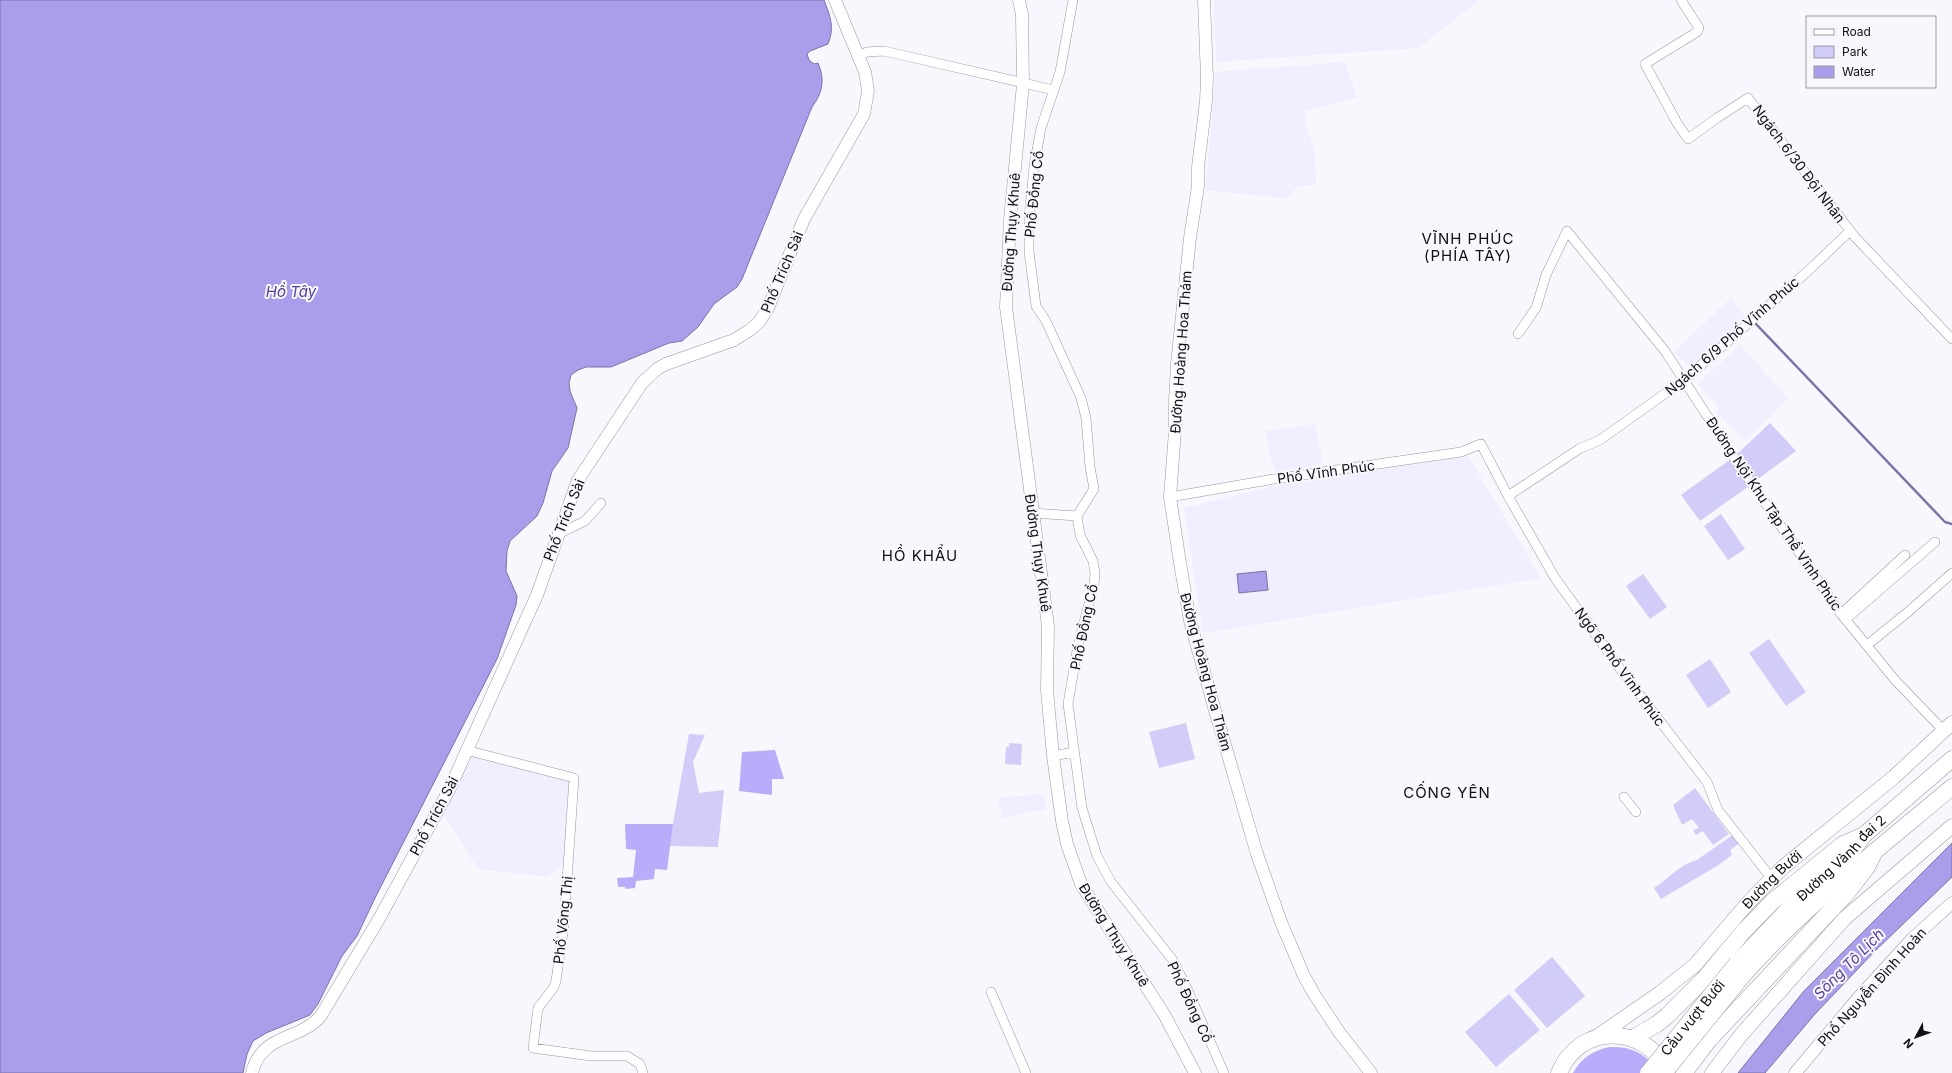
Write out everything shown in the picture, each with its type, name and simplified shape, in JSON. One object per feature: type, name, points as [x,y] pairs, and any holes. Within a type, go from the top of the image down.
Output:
[{"type":"highway","name":"Đường Vành đai 2","points":[[1741,968],[1777,920],[1854,848],[1864,835],[1952,759]]},
{"type":"highway","name":"Đường Vành đai 2","points":[[1741,968],[1852,869],[1874,853],[1952,787]]},
{"type":"highway","points":[[1633,1038],[1667,1016],[1703,980],[1743,932],[1773,901],[1843,844],[1864,835]]},
{"type":"highway","points":[[1684,1073],[1709,1040],[1847,893],[1867,867],[1874,853]]},
{"type":"highway","name":"Cầu vượt Bưởi","points":[[1648,1073],[1741,968]]},
{"type":"highway","name":"Cầu vượt Bưởi","points":[[1664,1073],[1741,968]]},
{"type":"highway","points":[[1560,1073],[1571,1054],[1582,1044],[1594,1038],[1607,1035],[1620,1035],[1633,1038],[1654,1051],[1662,1060],[1669,1073]]},
{"type":"main road","name":"Phố Trích Sài","points":[[252,1073],[255,1063],[267,1047],[313,1024],[327,1006],[379,919],[439,809],[466,750],[536,595],[578,480],[594,458],[637,390],[648,376],[666,364],[734,340],[750,330],[764,315],[804,219],[864,114],[867,103],[868,82],[836,0]]},
{"type":"main road","name":"Đường Thụy Khuê","points":[[1019,0],[1022,16],[1023,84],[1010,220],[1006,307],[1048,626],[1047,690],[1053,756],[1066,838],[1081,884],[1165,1016],[1195,1073]]},
{"type":"main road","name":"Đường Hoàng Hoa Thám","points":[[1204,0],[1207,78],[1206,101],[1198,186],[1190,238],[1177,364],[1175,431],[1170,497],[1190,621],[1216,714],[1270,891],[1281,922],[1308,984],[1334,1026],[1371,1073]]},
{"type":"main road","name":"Đường Bưởi","points":[[1594,1038],[1660,993],[1695,965],[1747,904],[1782,868],[1894,777],[1948,727]]},
{"type":"main road","points":[[1712,1073],[1741,1035],[1845,918],[1952,826]]},
{"type":"main road","name":"Phố Nguyễn Đình Hoàn","points":[[1795,1073],[1913,938],[1952,903]]},
{"type":"street","name":"Phố Đồng Cổ","points":[[1073,0],[1060,72],[1043,121],[1034,167],[1029,217],[1029,252],[1036,306],[1046,321],[1072,375],[1081,398],[1086,418],[1090,467],[1094,489],[1077,516],[1080,535],[1093,561],[1094,585],[1078,645],[1068,704],[1074,752],[1082,808],[1098,856],[1112,882],[1172,959],[1185,984],[1224,1073]]},
{"type":"street","name":"Ngách 6/30 Đội Nhân","points":[[1681,0],[1699,28],[1697,32],[1645,64],[1688,139],[1748,98],[1850,231],[1952,339]]},
{"type":"street","points":[[859,56],[867,52],[884,52],[1054,90]]},
{"type":"street","name":"Đường Nội Khu Tập Thể Vĩnh Phúc","points":[[1518,334],[1536,308],[1546,275],[1567,231],[1652,334],[1843,616],[1895,680],[1948,727]]},
{"type":"street","name":"Ngách 6/9 Phố Vĩnh Phúc","points":[[1508,496],[1579,449],[1600,440],[1684,380],[1809,270],[1850,231]]},
{"type":"street","name":"Phố Vĩnh Phúc","points":[[1170,497],[1274,479],[1462,452],[1481,444]]},
{"type":"street","name":"Ngõ 6 Phố Vĩnh Phúc","points":[[1481,444],[1508,496],[1558,581],[1629,681],[1707,782],[1718,810],[1772,879]]},
{"type":"street","points":[[558,534],[585,521],[601,503]]},
{"type":"street","points":[[1032,513],[1077,516]]},
{"type":"street","points":[[1843,616],[1935,542]]},
{"type":"street","points":[[1843,616],[1905,555]]},
{"type":"street","points":[[1867,645],[1908,612],[1952,573]]},
{"type":"street","name":"Phố Võng Thị","points":[[466,750],[574,778],[564,926],[556,981],[554,987],[538,1008],[533,1048],[591,1056],[627,1056],[640,1064],[643,1073]]},
{"type":"street","points":[[1053,756],[1074,752]]},
{"type":"street","points":[[1624,797],[1636,812]]},
{"type":"street","points":[[991,992],[1026,1073]]},
{"type":"shaded area","points":[[1214,0],[1479,0],[1418,48],[1216,62]]},
{"type":"shaded area","points":[[1345,62],[1357,97],[1304,112],[1307,119],[1304,120],[1315,150],[1316,184],[1296,187],[1295,190],[1284,198],[1205,190],[1215,72]]},
{"type":"shaded area","points":[[1731,298],[1747,319],[1694,366],[1688,366],[1674,352]]},
{"type":"shaded area","points":[[1740,345],[1788,398],[1744,441],[1716,412],[1720,408],[1698,384]]},
{"type":"shaded area","points":[[1315,424],[1323,464],[1276,472],[1270,456],[1266,431]]},
{"type":"shaded area","points":[[1468,456],[1541,578],[1203,633],[1184,508],[1273,486]]},
{"type":"shaded area","points":[[775,750],[784,779],[772,779],[772,795],[739,791],[742,752]]},
{"type":"shaded area","points":[[468,753],[571,781],[565,862],[548,877],[478,869],[442,813]]},
{"type":"shaded area","points":[[1039,794],[1043,795],[1046,809],[1002,818],[998,798]]},
{"type":"shaded area","points":[[625,824],[673,824],[667,870],[655,869],[654,879],[636,881],[635,888],[626,889],[625,887],[618,887],[617,878],[633,877],[636,850],[626,849]]},
{"type":"shaded area","points":[[1610,1047],[1625,1048],[1638,1052],[1654,1066],[1658,1073],[1573,1073],[1580,1063],[1588,1056],[1599,1050]]},
{"type":"green space","points":[[1770,423],[1796,451],[1754,482],[1736,455]]},
{"type":"green space","points":[[1731,459],[1749,486],[1700,521],[1681,495]]},
{"type":"green space","points":[[1721,514],[1745,549],[1728,560],[1704,526]]},
{"type":"green space","points":[[1643,574],[1667,607],[1650,619],[1626,586]]},
{"type":"green space","points":[[1769,639],[1806,692],[1786,706],[1749,653]]},
{"type":"green space","points":[[1710,659],[1731,692],[1708,708],[1686,675]]},
{"type":"green space","points":[[1186,723],[1195,759],[1159,768],[1149,732]]},
{"type":"green space","points":[[689,734],[705,735],[693,762],[699,793],[724,790],[718,847],[669,846]]},
{"type":"green space","points":[[1009,743],[1022,744],[1021,765],[1005,764],[1006,747],[1009,747]]},
{"type":"green space","points":[[1695,788],[1729,834],[1713,845],[1703,831],[1696,835],[1693,830],[1699,828],[1692,819],[1682,825],[1673,805]]},
{"type":"green space","points":[[1731,836],[1740,843],[1730,850],[1732,855],[1717,866],[1661,899],[1654,888],[1680,868],[1697,860]]},
{"type":"green space","points":[[1552,957],[1585,996],[1547,1028],[1514,990]]},
{"type":"green space","points":[[1509,994],[1540,1030],[1496,1067],[1465,1032]]},
{"type":"water","name":"Hồ Tây","points":[[0,0],[824,0],[830,16],[831,32],[828,44],[810,51],[807,54],[809,60],[814,64],[818,63],[822,75],[821,91],[812,107],[742,279],[737,287],[714,304],[698,327],[682,341],[669,343],[611,367],[586,367],[571,375],[569,383],[570,391],[577,408],[568,448],[552,471],[543,503],[537,516],[510,541],[507,551],[506,571],[517,596],[516,605],[497,659],[357,936],[342,956],[318,1004],[310,1015],[266,1033],[253,1041],[247,1054],[243,1073],[0,1073]]},
{"type":"water","points":[[1266,571],[1268,590],[1239,593],[1237,574]]},
{"type":"water","name":"Sông Tô Lịch","points":[[1952,843],[1952,877],[1875,951],[1815,1014],[1765,1073],[1738,1073],[1804,991]]},
{"type":"waterway","points":[[1756,324],[1945,522],[1952,524]]},
{"type":"district","name":"VĨNH PHÚC (PHÍA TÂY)","points":[[1468,248]]},
{"type":"district","name":"HỒ KHẨU","points":[[920,556]]},
{"type":"district","name":"CỐNG YÊN","points":[[1447,793]]}]
